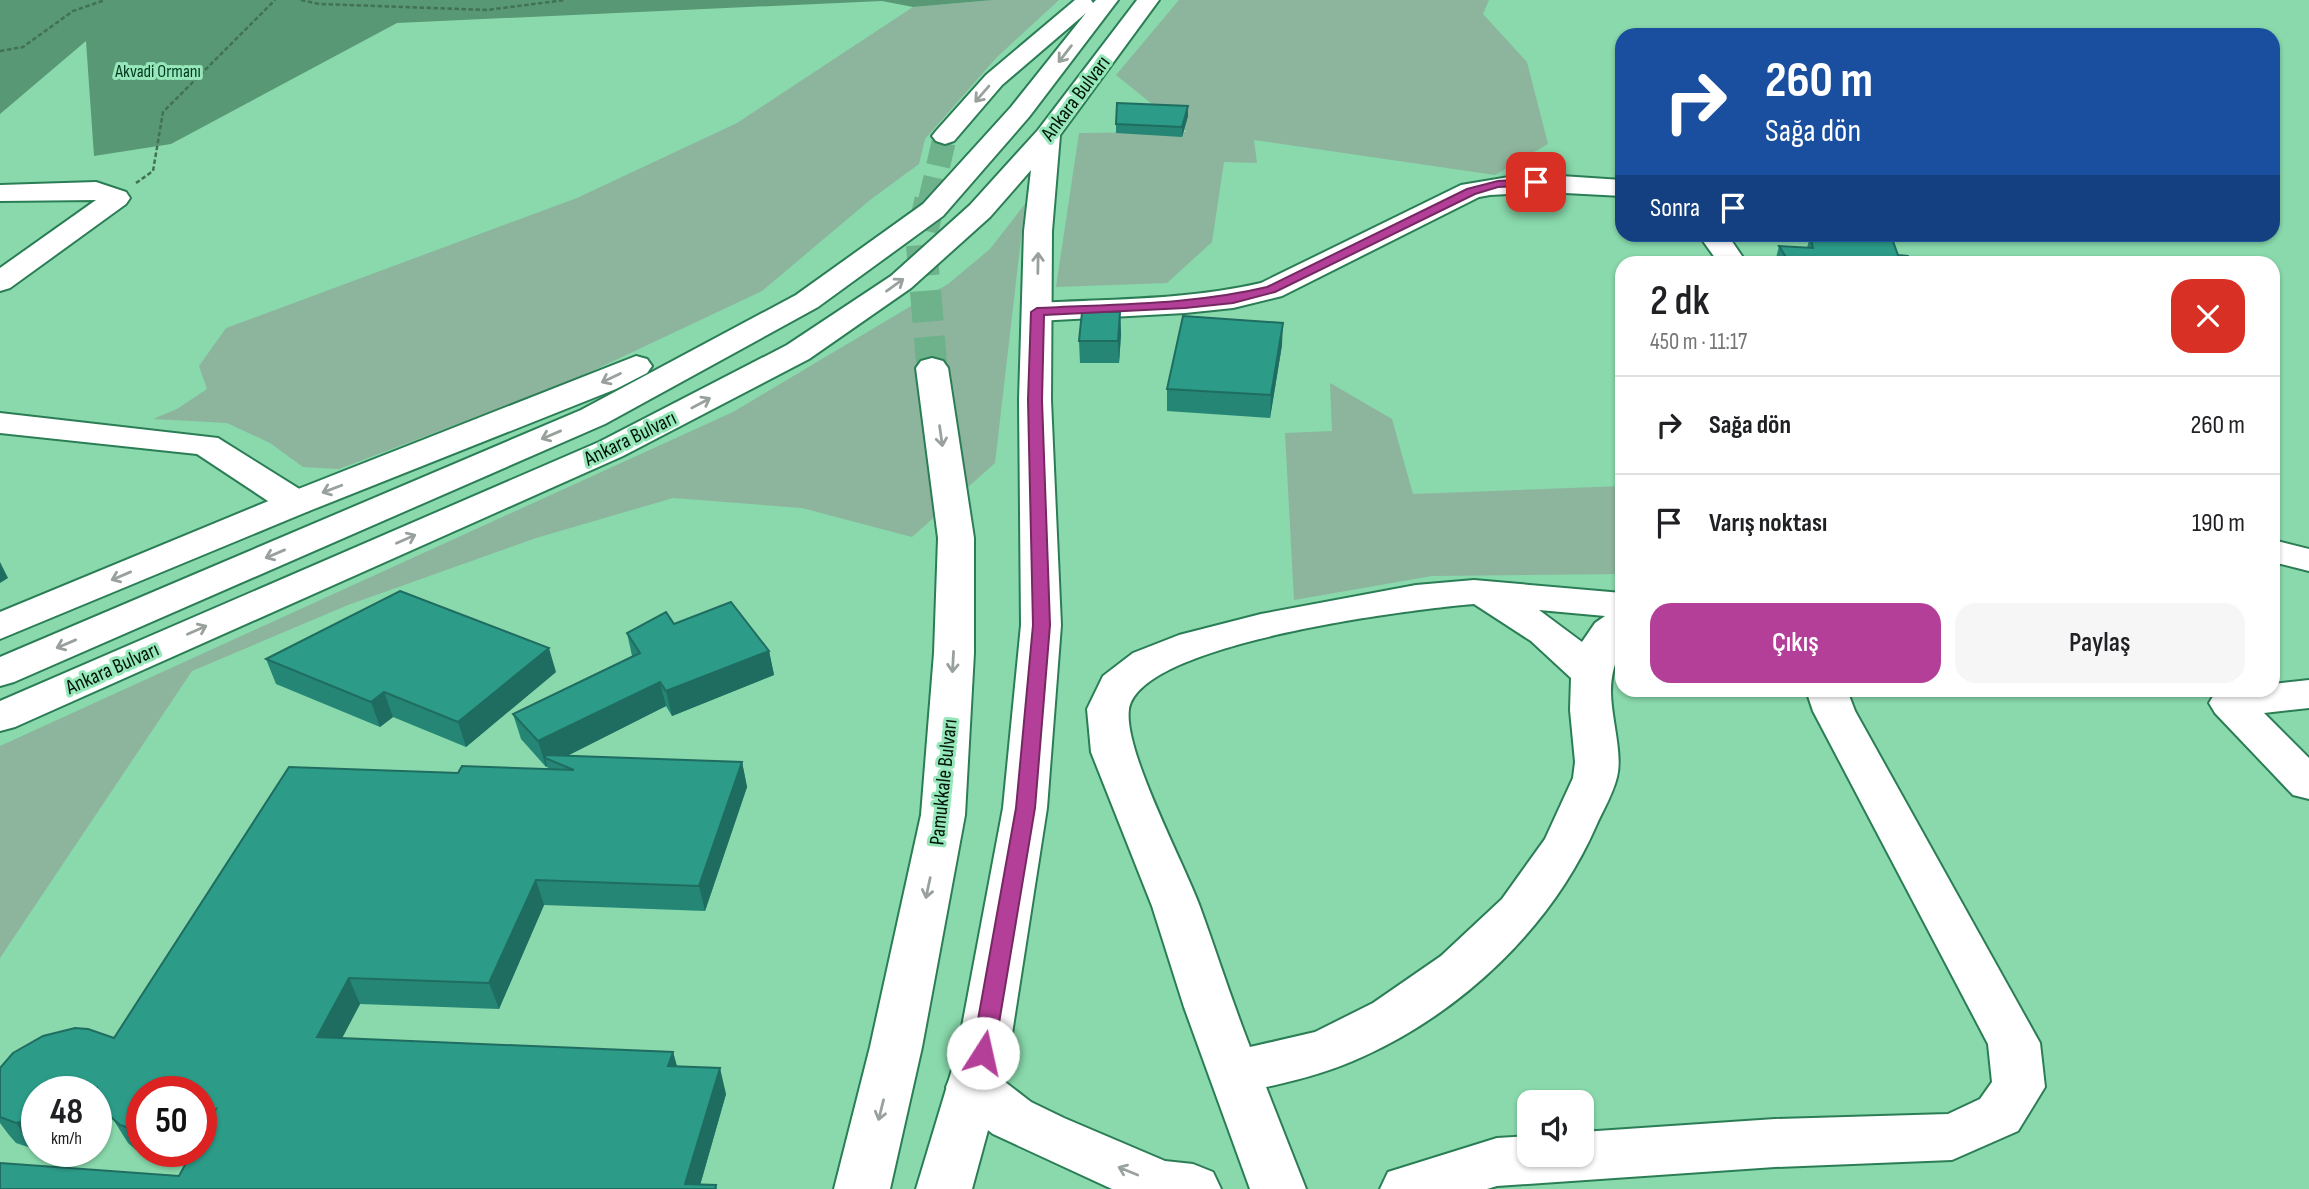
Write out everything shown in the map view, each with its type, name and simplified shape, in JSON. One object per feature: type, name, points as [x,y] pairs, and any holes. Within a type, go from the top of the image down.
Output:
[{"type":"main road","points":[[945,136],[994,80],[1087,0]]},
{"type":"main road","name":"Ankara Bulvarı","points":[[0,673],[593,417],[807,302],[933,210],[984,155],[1107,0]]},
{"type":"main road","name":"Ankara Bulvarı","points":[[0,717],[611,449],[798,352],[901,282],[980,211],[1047,135],[1148,0]]},
{"type":"main road","points":[[944,1189],[983,1053],[1026,808],[1040,638],[1035,400],[1038,232],[1047,135]]},
{"type":"main road","points":[[0,626],[296,503],[605,382],[786,288],[984,155]]},
{"type":"main road","points":[[1037,312],[1233,299],[1271,290],[1471,191],[1498,184],[1536,182],[1615,188]]},
{"type":"main road","points":[[0,192],[96,190],[116,198]]},
{"type":"main road","points":[[0,282],[116,198]]},
{"type":"main road","name":"Pamukkale Bulvarı","points":[[862,1189],[896,1047],[943,815],[954,653],[956,538],[932,368]]},
{"type":"main road","points":[[0,424],[206,445],[296,503]]},
{"type":"main road","points":[[2280,553],[2309,560]]},
{"type":"main road","points":[[1474,592],[1521,614],[1541,627],[1566,648],[1591,675]]},
{"type":"main road","points":[[1278,1189],[1209,1007],[1176,905],[1113,752],[1108,709],[1118,685],[1147,663],[1193,644],[1250,629],[1416,597],[1474,592],[1615,604]]},
{"type":"main road","points":[[1235,1072],[1299,1059],[1356,1038],[1417,999],[1472,958],[1530,901],[1556,862],[1579,816],[1597,769],[1591,715],[1591,675],[1596,646],[1615,628]]},
{"type":"main road","points":[[2309,694],[2230,704],[2309,784]]},
{"type":"main road","points":[[1408,1189],[1497,1163],[1775,1143],[1952,1137],[1999,1115],[2019,1087],[2014,1043],[1834,711],[1829,697]]},
{"type":"main road","points":[[972,1087],[1012,1118],[1045,1135],[1162,1185],[1193,1189]]},
{"type":"path","points":[[0,51],[23,47],[73,11],[105,0]]},
{"type":"path","points":[[116,198],[153,171],[163,112],[254,18],[275,0]]},
{"type":"path","points":[[301,0],[318,4],[487,10],[565,0]]},
{"type":"green space","name":"Akvadi Ormanı","points":[[0,0],[993,0],[913,7],[882,1],[397,23],[171,144],[94,156],[86,41],[0,114]]},
{"type":"green space","points":[[993,0],[1059,0],[997,57],[925,139],[919,164],[870,200],[762,291],[571,381],[339,469],[303,467],[270,443],[227,423],[153,419],[177,409],[207,389],[199,366],[226,328],[577,198],[737,123],[913,7]]},
{"type":"green space","points":[[1179,0],[1489,0],[1483,14],[1527,62],[1548,144],[1495,175],[1254,140],[1257,163],[1224,162],[1212,242],[1167,283],[1056,287],[1079,133],[1187,132],[1116,75]]},
{"type":"green space","points":[[1025,204],[995,463],[912,537],[802,508],[673,498],[536,538],[348,605],[192,671],[0,958],[0,746],[733,412],[948,284],[990,249]]},
{"type":"green space","points":[[1330,383],[1392,419],[1413,494],[1615,486],[1615,574],[1432,576],[1294,600],[1285,433],[1332,431]]},
{"type":"building","points":[[1117,103],[1188,106],[1182,127],[1116,124]]},
{"type":"building","points":[[1812,242],[1893,242],[1898,255],[1908,256],[1785,256],[1779,246],[1813,248]]},
{"type":"building","points":[[1082,312],[1120,312],[1118,341],[1079,341]]},
{"type":"building","points":[[1183,316],[1283,323],[1271,395],[1167,389]]},
{"type":"building","points":[[400,591],[549,648],[458,722],[384,692],[371,702],[266,659]]},
{"type":"building","points":[[731,602],[769,651],[666,691],[660,682],[538,741],[513,714],[640,653],[627,633],[666,612],[674,624]]},
{"type":"building","points":[[546,755],[742,762],[699,886],[536,880],[489,983],[349,978],[317,1037],[673,1052],[668,1066],[720,1068],[685,1184],[716,1185],[715,1189],[0,1189],[0,1163],[21,1165],[21,1167],[179,1176],[184,1167],[217,1167],[217,1076],[126,1076],[126,1127],[112,1118],[112,1076],[21,1076],[21,1122],[16,1123],[0,1117],[0,1068],[13,1053],[43,1036],[75,1028],[88,1029],[114,1038],[289,767],[458,773],[462,766],[574,770],[545,758]]},
{"type":"tunnel","points":[[930,201],[945,136]]},
{"type":"tunnel","points":[[930,200],[921,239],[932,368]]},
{"type":"route","points":[[983,1053],[1026,808],[1041,625],[1035,400],[1037,312],[1185,304],[1233,299],[1271,290],[1471,191],[1498,184],[1536,182]]}]
